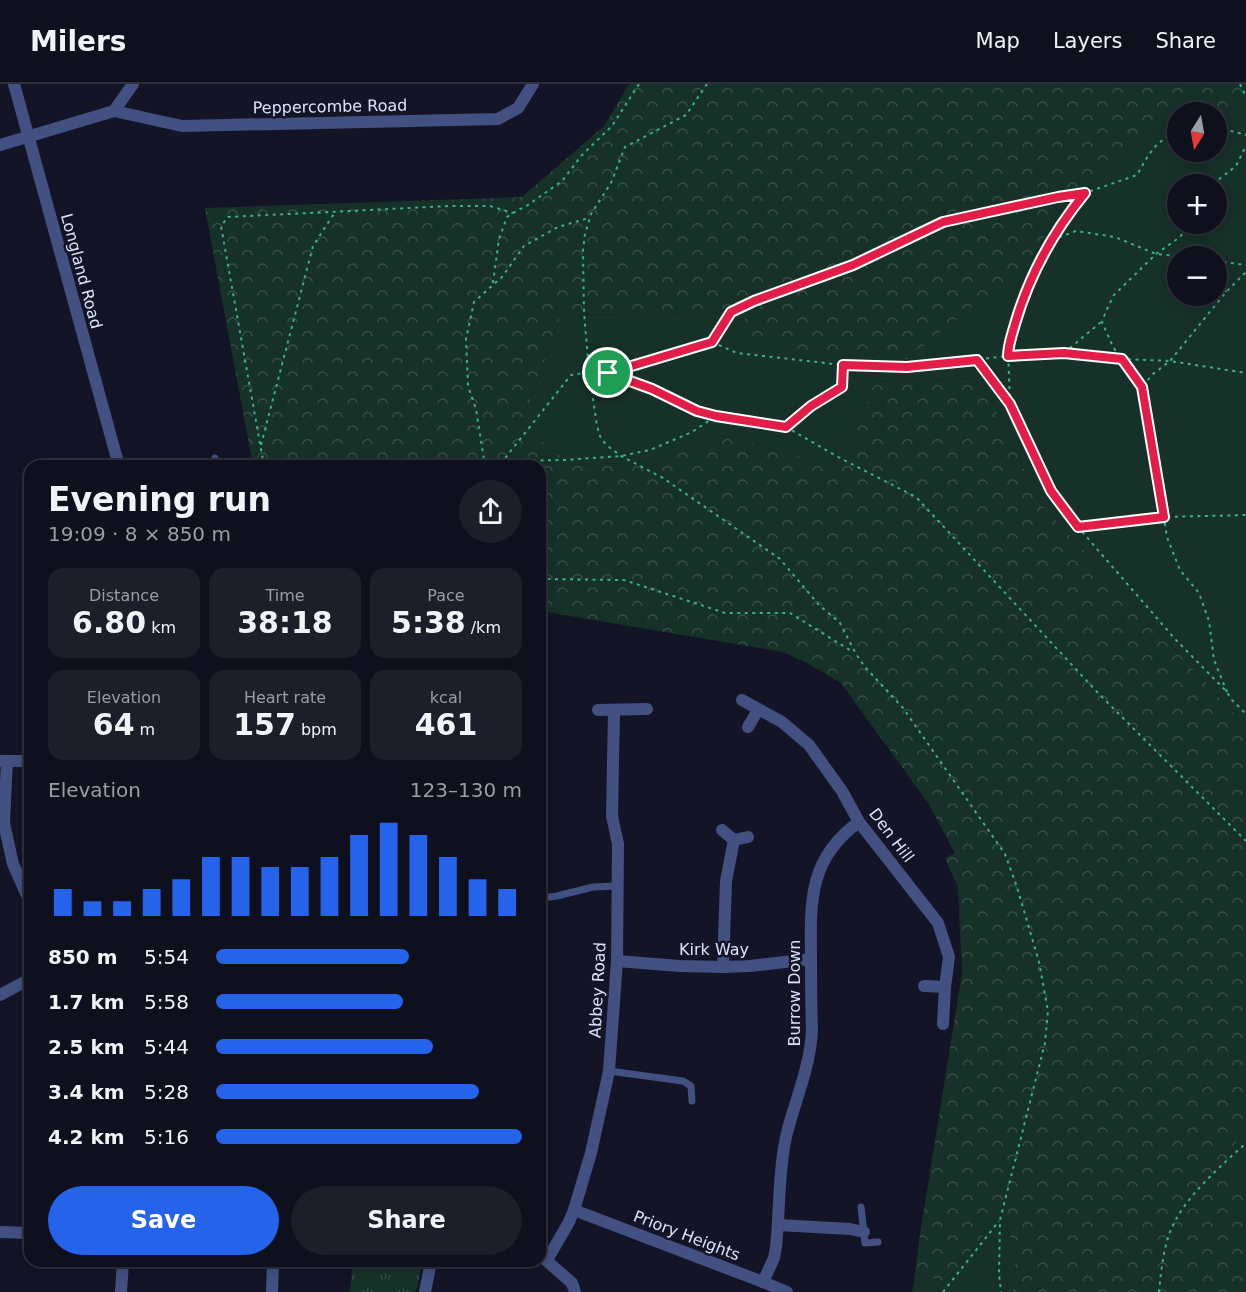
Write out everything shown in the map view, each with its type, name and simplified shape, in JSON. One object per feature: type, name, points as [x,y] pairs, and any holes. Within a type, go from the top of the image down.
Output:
[{"type":"street","name":"Longland Road","points":[[14,84],[117,460]]},
{"type":"street","points":[[0,145],[114,111],[133,84]]},
{"type":"street","name":"Peppercombe Road","points":[[114,111],[182,126],[498,119],[518,108],[532,84]]},
{"type":"street","name":"Den Hill","points":[[742,700],[782,722],[809,745],[842,791],[859,822],[938,922],[948,957],[943,1024]]},
{"type":"street","points":[[598,710],[647,709]]},
{"type":"street","name":"Abbey Road","points":[[546,1254],[564,1231],[574,1210],[591,1153],[609,1071],[617,961],[618,844],[612,816],[614,710]]},
{"type":"street","points":[[748,728],[758,710]]},
{"type":"street","points":[[24,761],[3,761],[4,823],[13,864],[24,889]]},
{"type":"street","name":"Burrow Down","points":[[763,1282],[774,1258],[786,1138],[804,1080],[812,1044],[810,914],[814,885],[823,862],[834,844],[846,831],[859,822]]},
{"type":"street","points":[[722,830],[734,840]]},
{"type":"street","points":[[734,840],[748,837]]},
{"type":"street","points":[[723,967],[726,881],[734,840]]},
{"type":"street","name":"Kirk Way","points":[[617,961],[723,967],[811,959]]},
{"type":"street","points":[[0,995],[24,982]]},
{"type":"street","points":[[924,986],[945,987]]},
{"type":"street","name":"Priory Heights","points":[[574,1210],[787,1292]]},
{"type":"street","points":[[778,1225],[850,1228],[864,1232]]},
{"type":"street","points":[[0,1232],[24,1233]]},
{"type":"street","points":[[546,1259],[572,1283],[575,1292]]},
{"type":"street","points":[[121,1292],[123,1267]]},
{"type":"street","points":[[272,1292],[273,1267]]},
{"type":"street","points":[[425,1292],[430,1267]]},
{"type":"lane","points":[[546,897],[593,887],[617,886]]},
{"type":"lane","points":[[609,1071],[683,1081],[691,1086],[692,1101]]},
{"type":"lane","points":[[861,1207],[866,1243],[878,1242]]},
{"type":"path","points":[[493,285],[501,231],[507,217],[562,182],[582,155],[612,126],[639,84]]},
{"type":"path","points":[[707,84],[686,116],[624,147],[611,183],[589,218],[583,251],[584,312],[589,372],[597,426],[601,439],[621,456],[663,478],[780,559],[819,605],[840,623],[865,667],[903,708],[1005,854],[1039,962],[1048,1011],[1046,1043],[1000,1220],[1001,1292]]},
{"type":"path","points":[[1240,84],[1246,97]]},
{"type":"path","points":[[1227,130],[1246,135]]},
{"type":"path","points":[[712,342],[731,312],[754,301],[853,265],[943,222],[1085,193],[1137,175],[1152,149],[1167,137]]},
{"type":"path","points":[[1226,174],[1236,166],[1246,146]]},
{"type":"path","points":[[1010,404],[1008,348],[1021,303],[1035,269],[1066,216],[1085,193]]},
{"type":"path","points":[[263,460],[221,225],[228,217],[459,206],[490,206],[513,213]]},
{"type":"path","points":[[260,448],[313,246],[335,212]]},
{"type":"path","points":[[484,460],[476,409],[468,386],[466,339],[474,302],[501,277],[524,246],[558,227],[589,218]]},
{"type":"path","points":[[1052,240],[1076,231],[1115,237],[1156,254],[1167,255]]},
{"type":"path","points":[[1064,353],[1102,322],[1114,295],[1156,254],[1182,234]]},
{"type":"path","points":[[1227,262],[1246,265]]},
{"type":"path","points":[[1227,291],[1246,272]]},
{"type":"path","points":[[1142,387],[1153,374],[1170,361],[1215,306]]},
{"type":"path","points":[[1102,322],[1113,347],[1142,387],[1167,537],[1180,570],[1199,593],[1209,621],[1214,660],[1227,692],[1246,714]]},
{"type":"path","points":[[608,373],[712,342],[737,353],[843,365],[907,367],[1008,356],[1064,353],[1170,361],[1246,373]]},
{"type":"path","points":[[977,360],[1010,404],[1051,491],[1078,527],[1175,639],[1227,692]]},
{"type":"path","points":[[786,427],[811,406],[842,387],[843,365]]},
{"type":"path","points":[[504,460],[571,375],[589,372],[608,373],[652,389],[697,411],[786,427],[916,497],[1099,694],[1246,841]]},
{"type":"path","points":[[542,460],[621,456],[650,450],[692,432],[716,416]]},
{"type":"path","points":[[1078,527],[1164,517],[1246,515]]},
{"type":"path","points":[[546,579],[624,580],[725,613],[790,613],[856,654]]},
{"type":"path","points":[[1159,1292],[1162,1262],[1170,1232],[1183,1208],[1217,1169],[1246,1143]]},
{"type":"path","points":[[943,1292],[1000,1220]]},
{"type":"green space","points":[[629,84],[1246,84],[1232,107],[1227,108],[1227,102],[1167,102],[1167,126],[1157,129],[1058,213],[1031,260],[907,359],[820,356],[752,337],[739,304],[715,313],[561,315],[521,425],[572,465],[658,462],[725,435],[843,468],[874,382],[981,378],[1040,503],[1241,721],[1246,745],[1246,1122],[1227,1160],[1241,1192],[1246,1194],[1246,1292],[1012,1292],[1016,1255],[1001,1213],[946,1282],[915,1274],[962,973],[958,887],[945,858],[955,853],[928,803],[841,683],[783,652],[547,612],[546,617],[546,460],[252,460],[205,208],[522,197],[604,126]]},
{"type":"green space","points":[[1246,84],[1246,745],[1241,721],[1040,503],[981,378],[874,382],[843,469],[725,435],[658,462],[572,465],[521,425],[561,315],[715,313],[739,304],[1031,260],[1058,213],[1157,129],[1167,126],[1167,162],[1227,162],[1227,108],[1232,107]]},
{"type":"green space","points":[[1246,1122],[1246,1194],[1241,1192],[1227,1160]]},
{"type":"green space","points":[[1001,1213],[1016,1255],[1012,1292],[912,1292],[915,1274],[946,1282]]},
{"type":"green space","points":[[352,1267],[421,1267],[415,1292],[350,1292]]},
{"type":"route","points":[[1085,193],[1066,216],[1035,269],[1021,303],[1008,348],[1008,356],[1064,353],[1122,359],[1142,387],[1164,517],[1078,527],[1051,491],[1010,404],[977,360],[907,367],[843,365],[842,387],[811,406],[786,427],[697,411],[652,389],[608,373],[712,342],[731,312],[754,301],[853,265],[943,222],[1085,193]]}]
